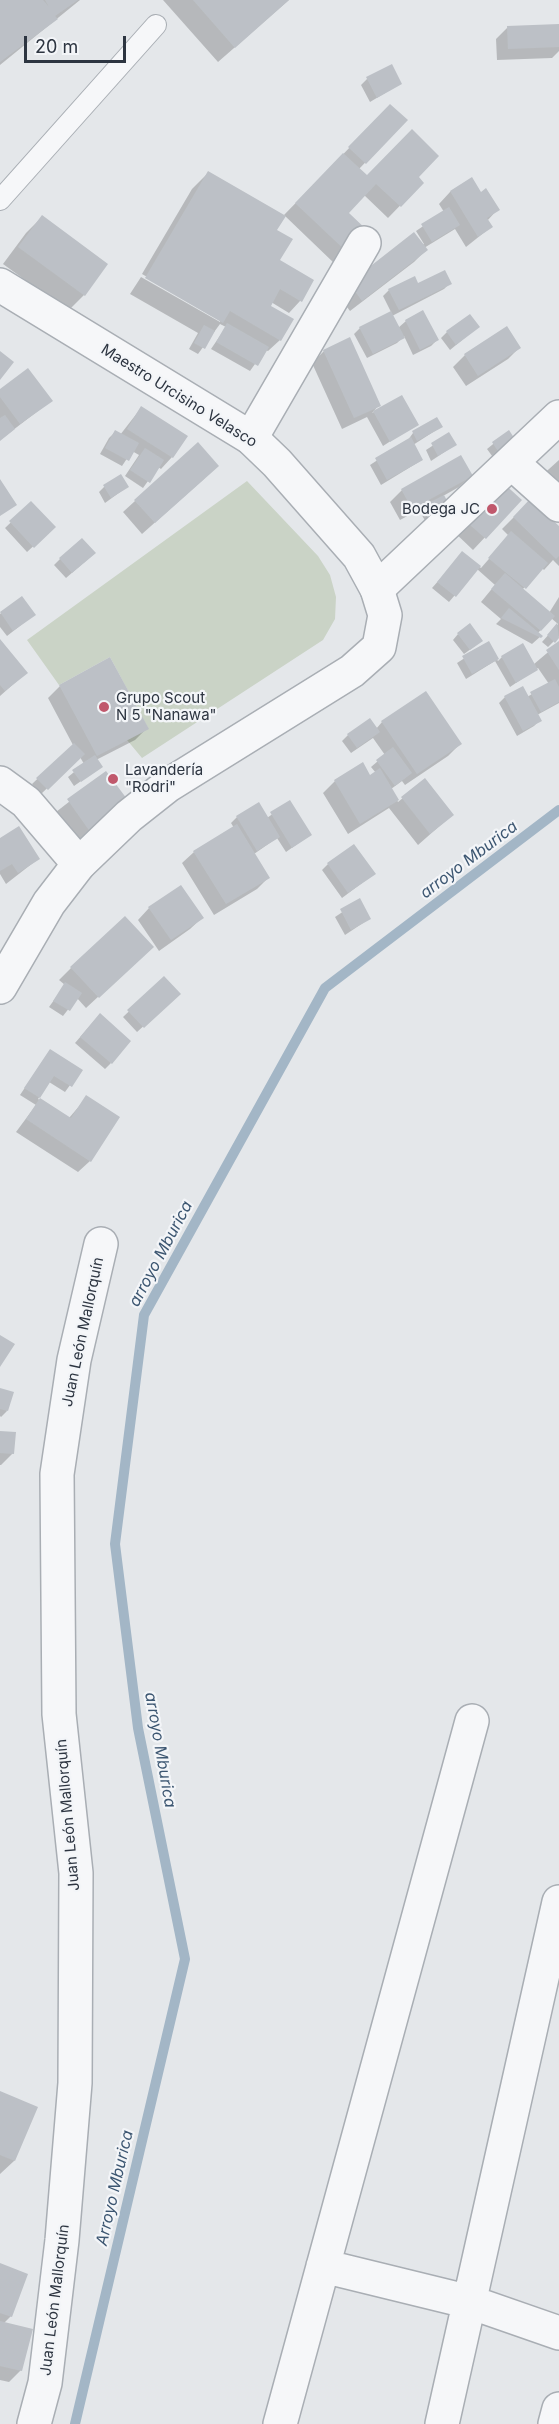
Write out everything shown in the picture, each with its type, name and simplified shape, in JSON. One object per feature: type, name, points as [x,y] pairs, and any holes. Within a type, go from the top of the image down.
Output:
[{"type":"street","points":[[251,438],[364,243]]},
{"type":"street","name":"Maestro Urcisino Velasco","points":[[0,285],[251,438],[278,463],[359,556],[377,589],[385,615],[379,647],[352,671],[167,786],[129,816],[79,864],[49,903],[0,987]]},
{"type":"street","points":[[377,589],[559,417]]},
{"type":"street","points":[[512,463],[559,505]]},
{"type":"street","points":[[0,783],[26,802],[79,864]]},
{"type":"street","name":"Juan León Mallorquín","points":[[34,2424],[45,2383],[62,2240],[75,2083],[76,1873],[59,1714],[57,1474],[74,1360],[101,1244]]},
{"type":"street","points":[[280,2424],[472,1721]]},
{"type":"street","points":[[442,2424],[559,1902]]},
{"type":"street","points":[[323,2266],[470,2302],[559,2332]]},
{"type":"street","points":[[555,2424],[559,2409]]},
{"type":"lane","points":[[0,200],[156,25]]},
{"type":"shaded area","name":"Grupo Scout N 5 \"Nanawa\"","points":[[247,481],[318,556],[330,575],[336,597],[335,619],[323,640],[142,758],[127,740],[148,728],[110,657],[59,685],[27,640]]},
{"type":"building","points":[[0,0],[43,0],[49,7],[45,0],[78,0],[55,16],[58,19],[0,62]]},
{"type":"building","points":[[193,0],[289,0],[235,48]]},
{"type":"building","points":[[559,24],[559,47],[508,49],[507,26]]},
{"type":"building","points":[[392,64],[402,84],[377,98],[366,77]]},
{"type":"building","points":[[390,104],[408,120],[366,164],[348,147]]},
{"type":"building","points":[[412,129],[439,156],[419,177],[424,183],[401,207],[376,184],[349,213],[368,231],[348,253],[295,203],[343,153],[367,175]]},
{"type":"building","points":[[208,171],[286,216],[277,230],[293,239],[280,260],[314,280],[302,302],[280,289],[271,306],[294,319],[281,341],[230,311],[223,323],[145,278]]},
{"type":"building","points":[[472,177],[481,192],[486,188],[500,210],[487,218],[493,227],[478,237],[450,191]]},
{"type":"building","points":[[449,207],[460,225],[432,242],[421,224]]},
{"type":"building","points":[[42,215],[108,264],[85,296],[18,247]]},
{"type":"building","points":[[414,232],[428,250],[362,301],[349,283]]},
{"type":"building","points":[[445,270],[452,284],[399,310],[388,289],[415,276],[418,283]]},
{"type":"building","points":[[423,310],[439,340],[420,350],[405,320]]},
{"type":"building","points":[[391,311],[405,338],[373,354],[359,327]]},
{"type":"building","points":[[470,314],[480,327],[456,345],[446,331]]},
{"type":"building","points":[[227,323],[269,347],[258,366],[216,342]]},
{"type":"building","points":[[204,325],[215,331],[205,349],[194,343]]},
{"type":"building","points":[[507,326],[521,348],[478,376],[464,354]]},
{"type":"building","points":[[350,337],[381,406],[354,418],[323,350]]},
{"type":"building","points":[[0,351],[14,362],[0,380]]},
{"type":"building","points":[[28,368],[53,401],[20,424],[0,397],[0,389]]},
{"type":"building","points":[[402,395],[419,425],[390,442],[373,411]]},
{"type":"building","points":[[141,406],[188,436],[173,458],[127,429]]},
{"type":"building","points":[[5,415],[15,429],[0,441],[0,418]]},
{"type":"building","points":[[437,417],[443,427],[417,441],[412,431]]},
{"type":"building","points":[[115,430],[139,443],[129,461],[105,448]]},
{"type":"building","points":[[509,430],[518,444],[501,456],[492,442]]},
{"type":"building","points":[[449,432],[457,445],[438,456],[431,443]]},
{"type":"building","points":[[411,437],[423,460],[387,480],[375,458]]},
{"type":"building","points":[[198,442],[219,466],[155,523],[134,500]]},
{"type":"building","points":[[145,448],[164,460],[150,483],[130,470]]},
{"type":"building","points":[[461,455],[473,476],[412,509],[401,489]]},
{"type":"building","points":[[121,474],[129,487],[111,498],[103,485]]},
{"type":"building","points":[[0,479],[17,505],[0,516]]},
{"type":"building","name":"Bodega JC","points":[[500,480],[522,500],[486,539],[462,518]]},
{"type":"building","points":[[444,495],[454,514],[436,524],[425,505]]},
{"type":"building","points":[[530,499],[559,526],[559,556],[556,559],[513,517]]},
{"type":"building","points":[[31,501],[56,527],[34,548],[9,521]]},
{"type":"building","points":[[511,531],[548,563],[526,589],[488,558]]},
{"type":"building","points":[[82,538],[96,553],[72,573],[59,558]]},
{"type":"building","points":[[462,551],[481,566],[456,597],[437,582]]},
{"type":"building","points":[[505,573],[555,616],[541,631],[491,589]]},
{"type":"building","points":[[22,596],[36,615],[13,631],[0,612]]},
{"type":"building","points":[[509,608],[543,636],[541,638],[501,618]]},
{"type":"building","points":[[470,623],[483,641],[470,650],[457,633]]},
{"type":"building","points":[[557,623],[559,638],[555,643],[547,635]]},
{"type":"building","points":[[0,639],[28,673],[5,691],[0,685]]},
{"type":"building","points":[[489,641],[499,659],[472,674],[462,656]]},
{"type":"building","points":[[559,641],[559,670],[546,650]]},
{"type":"building","points":[[523,643],[538,670],[516,683],[501,656]]},
{"type":"building","name":"Grupo Scout N 5 \"Nanawa\"","points":[[110,657],[149,729],[97,756],[59,685]]},
{"type":"building","points":[[555,679],[559,687],[559,702],[541,712],[530,692]]},
{"type":"building","points":[[523,686],[542,721],[523,731],[504,696]]},
{"type":"building","points":[[426,691],[462,744],[417,774],[381,721]]},
{"type":"building","points":[[370,718],[380,732],[357,748],[347,734]]},
{"type":"building","points":[[74,743],[85,754],[48,790],[36,778]]},
{"type":"building","points":[[393,747],[412,773],[395,786],[376,760]]},
{"type":"building","points":[[95,755],[103,767],[81,782],[72,770]]},
{"type":"building","points":[[363,762],[370,775],[380,768],[399,800],[360,824],[334,780]]},
{"type":"building","points":[[106,771],[133,807],[93,836],[67,799]]},
{"type":"building","points":[[425,778],[454,815],[430,834],[401,797]]},
{"type":"building","points":[[290,800],[312,835],[292,848],[270,812]]},
{"type":"building","points":[[259,802],[280,837],[257,851],[236,816]]},
{"type":"building","points":[[237,824],[270,878],[226,904],[193,851]]},
{"type":"building","points":[[19,826],[40,859],[18,873],[12,864],[0,871],[0,838]]},
{"type":"building","points":[[354,844],[376,874],[348,893],[327,863]]},
{"type":"building","points":[[181,885],[204,918],[171,940],[148,907]]},
{"type":"building","points":[[360,898],[371,919],[351,930],[340,909]]},
{"type":"building","points":[[125,916],[154,947],[99,998],[70,967]]},
{"type":"building","points":[[164,976],[181,994],[144,1028],[127,1010]]},
{"type":"building","points":[[65,982],[82,993],[70,1011],[53,1001]]},
{"type":"building","points":[[100,1013],[131,1041],[112,1064],[80,1037]]},
{"type":"building","points":[[50,1049],[83,1070],[72,1087],[54,1076],[40,1098],[24,1088]]},
{"type":"building","points":[[86,1095],[120,1117],[91,1162],[26,1119],[40,1098],[71,1118]]},
{"type":"building","points":[[0,1335],[15,1344],[0,1367]]},
{"type":"building","points":[[0,1388],[14,1392],[8,1411],[0,1409]]},
{"type":"building","points":[[0,1431],[16,1432],[14,1454],[0,1453]]},
{"type":"building","points":[[0,2091],[38,2107],[15,2161],[0,2155]]},
{"type":"building","points":[[0,2263],[28,2274],[12,2317],[0,2313]]},
{"type":"building","points":[[0,2321],[33,2329],[22,2371],[0,2366]]},
{"type":"waterway","name":"arroyo Mburica","points":[[75,2424],[185,1959],[138,1728],[115,1544],[144,1315],[325,988],[559,810]]},
{"type":"place","name":"Bodega JC","points":[[492,509]]},
{"type":"place","name":"Grupo Scout N 5 \"Nanawa\"","points":[[104,707]]},
{"type":"place","name":"Lavandería \"Rodri\"","points":[[113,779]]},
{"type":"water label","name":"Arroyo Mburica","points":[[115,2188]]}]
